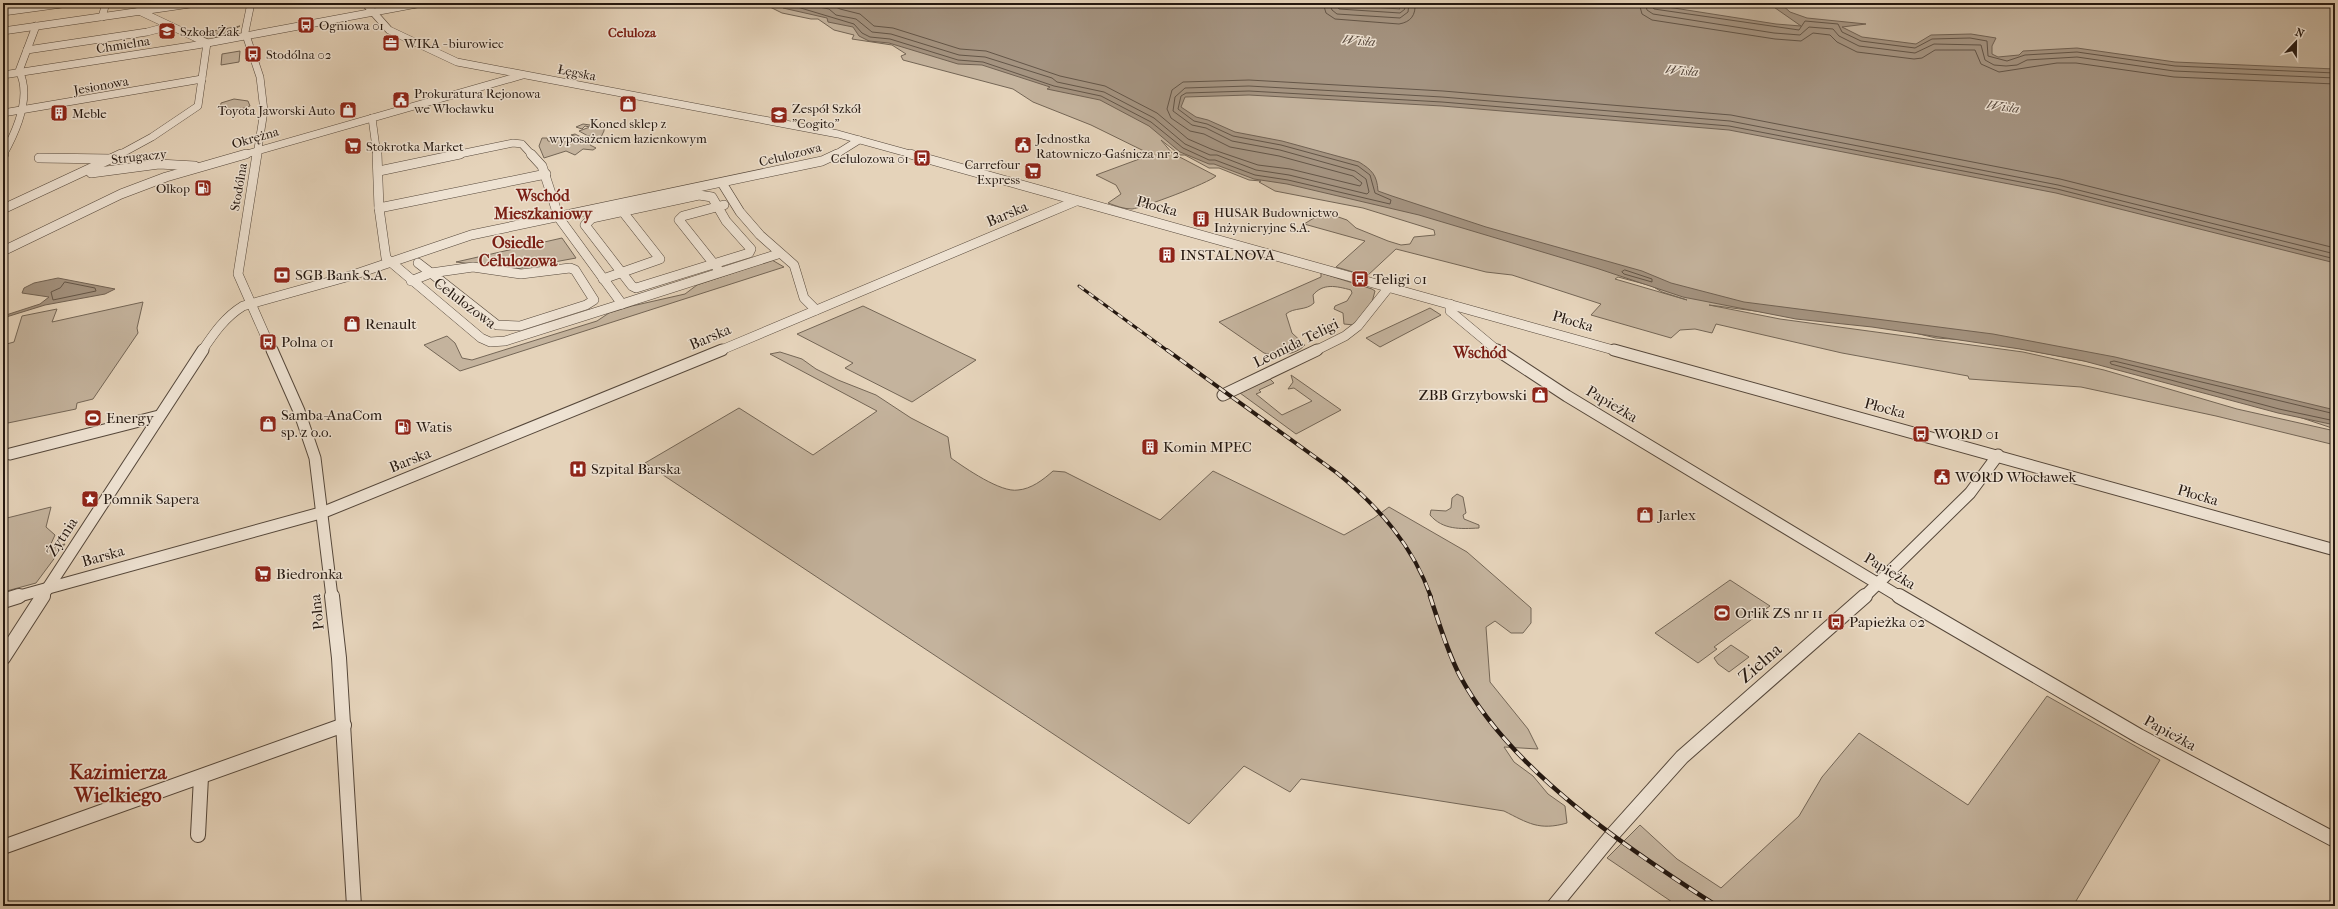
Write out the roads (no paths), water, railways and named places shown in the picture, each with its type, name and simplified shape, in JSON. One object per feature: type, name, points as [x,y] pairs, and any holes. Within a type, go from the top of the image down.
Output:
[{"type":"street","points":[[3,12],[69,3]]},
{"type":"street","points":[[102,17],[106,3]]},
{"type":"street","points":[[3,31],[197,3]]},
{"type":"street","name":"Stodólna","points":[[251,3],[246,27],[247,35],[258,68],[264,111],[238,269],[251,304]]},
{"type":"street","name":"Łęgska","points":[[365,3],[389,30],[453,60],[802,127]]},
{"type":"street","name":"Chmielna","points":[[3,75],[207,43],[374,14],[422,3]]},
{"type":"street","points":[[3,209],[82,174],[150,139],[198,106],[207,43],[139,11]]},
{"type":"street","points":[[3,156],[7,140],[20,111],[24,92],[20,72],[36,26]]},
{"type":"street","points":[[27,50],[151,31],[170,26]]},
{"type":"street","name":"Okrężna","points":[[3,252],[126,192],[198,167],[525,75]]},
{"type":"street","name":"Jesionowa","points":[[3,114],[202,79]]},
{"type":"street","points":[[372,118],[375,127],[379,171],[379,208],[386,256],[389,263]]},
{"type":"street","name":"Płocka","points":[[802,127],[859,140],[1998,455],[2335,550]]},
{"type":"street","name":"Celulozowa","points":[[251,304],[334,281],[470,236],[558,216],[621,209],[722,183],[822,161],[834,156],[859,140]]},
{"type":"street","points":[[379,171],[516,143],[522,144],[539,160],[546,174],[558,216],[622,304]]},
{"type":"street","points":[[39,158],[112,159]]},
{"type":"street","name":"Strugaczy","points":[[82,174],[159,164],[198,167]]},
{"type":"street","points":[[379,208],[546,174]]},
{"type":"street","points":[[722,183],[734,203],[760,235],[778,254],[794,265],[798,274],[804,298],[816,310]]},
{"type":"street","points":[[703,195],[711,196],[751,250],[745,256],[639,288],[632,286],[585,224],[590,219],[621,209],[703,195]]},
{"type":"street","name":"Barska","points":[[3,601],[324,512],[491,445],[1076,201]]},
{"type":"street","points":[[722,273],[679,220],[683,216],[734,203]]},
{"type":"street","points":[[603,278],[622,273],[660,259],[621,209]]},
{"type":"street","name":"Celulozowa","points":[[389,263],[487,341],[505,341],[778,254]]},
{"type":"street","points":[[418,263],[497,325],[518,326],[589,304],[594,300],[574,269]]},
{"type":"street","points":[[411,281],[431,273],[471,267],[516,274],[567,268],[574,269],[592,263]]},
{"type":"street","name":"Leonida Teligi","points":[[1223,395],[1345,336],[1358,326],[1389,287]]},
{"type":"street","name":"Żytnia","points":[[3,658],[46,589],[219,326],[233,311],[251,304]]},
{"type":"street","name":"Polna","points":[[251,304],[306,432],[314,458],[324,512],[339,658],[354,906]]},
{"type":"street","name":"Papieżka","points":[[1450,304],[1448,308],[1452,313],[1540,380],[1879,584],[2145,739],[2335,840]]},
{"type":"street","points":[[567,311],[573,320]]},
{"type":"street","points":[[10,454],[159,416]]},
{"type":"street","name":"Zielna","points":[[1554,906],[1613,834],[1682,757],[1879,584],[1970,493],[1998,455]]},
{"type":"street","points":[[3,847],[344,725]]},
{"type":"street","points":[[198,835],[201,777]]},
{"type":"water","name":"Wisła","points":[[779,3],[1318,3],[1400,9],[1395,3],[1642,3],[1776,24],[1801,26],[1768,3],[1780,3],[1790,12],[1807,18],[1866,24],[1842,27],[1862,37],[1916,44],[1931,35],[1971,34],[1996,38],[1992,46],[1992,54],[1998,57],[2019,55],[2023,51],[2077,48],[2175,62],[2335,69],[2335,263],[2056,193],[1729,130],[1442,106],[1249,95],[1185,97],[1181,107],[1196,117],[1208,120],[1235,132],[1282,141],[1359,162],[1375,177],[1378,191],[1486,227],[1642,271],[1671,283],[1744,302],[1993,334],[2115,357],[2335,410],[2335,425],[2278,413],[2084,361],[2020,349],[1872,327],[1796,319],[1683,297],[1596,268],[1419,215],[1287,184],[1254,179],[1214,164],[1209,164],[1180,152],[1149,126],[1100,100],[1047,89],[1050,87],[982,65],[958,64],[889,43],[869,41],[859,36],[853,27],[828,22],[827,18],[783,8]]},
{"type":"water","points":[[58,278],[115,289],[105,294],[45,305],[3,318],[3,316],[40,304],[49,297],[22,293],[24,288],[34,283]]},
{"type":"railway","points":[[1079,286],[1168,351]]},
{"type":"railway","points":[[1167,350],[1337,473],[1367,500],[1393,529],[1404,544],[1424,578],[1431,597]]},
{"type":"railway","points":[[1430,596],[1447,647],[1460,676],[1482,711],[1509,744],[1540,775],[1574,805],[1646,859],[1717,906]]},
{"type":"place","name":"Ogniowa 01","points":[[306,25]]},
{"type":"place","name":"Szkoła Żak","points":[[167,31]]},
{"type":"place","name":"WIKA - biurowiec","points":[[391,43]]},
{"type":"place","name":"Stodólna 02","points":[[253,54]]},
{"type":"place","name":"Prokuratura Rejonowa we Włocławku","points":[[401,100]]},
{"type":"place","name":"Koned sklep z wyposażeniem łazienkowym","points":[[628,104]]},
{"type":"place","name":"Toyota Jaworski Auto","points":[[348,110]]},
{"type":"place","name":"Meble","points":[[59,113]]},
{"type":"place","name":"Zespół Szkół \"Cogito\"","points":[[779,115]]},
{"type":"place","name":"Jednostka Ratowniczo-Gaśnicza nr 2","points":[[1023,145]]},
{"type":"place","name":"Stokrotka Market","points":[[353,146]]},
{"type":"place","name":"Celulozowa 01","points":[[922,158]]},
{"type":"place","name":"Carrefour Express","points":[[1033,171]]},
{"type":"place","name":"Olkop","points":[[203,188]]},
{"type":"place","name":"HUSAR Budownictwo Inżynieryjne S.A.","points":[[1201,219]]},
{"type":"place","name":"INSTALNOVA","points":[[1167,255]]},
{"type":"place","name":"SGB Bank S.A.","points":[[282,275]]},
{"type":"place","name":"Teligi 01","points":[[1360,279]]},
{"type":"place","name":"Renault","points":[[352,324]]},
{"type":"place","name":"Polna 01","points":[[268,342]]},
{"type":"place","name":"ZBB Grzybowski","points":[[1540,395]]},
{"type":"place","name":"Energy","points":[[93,418]]},
{"type":"place","name":"Samba-AnaCom sp. z o.o.","points":[[268,424]]},
{"type":"place","name":"Watis","points":[[403,427]]},
{"type":"place","name":"WORD 01","points":[[1921,434]]},
{"type":"place","name":"Komin MPEC","points":[[1150,447]]},
{"type":"place","name":"Szpital Barska","points":[[578,469]]},
{"type":"place","name":"WORD Włocławek","points":[[1942,477]]},
{"type":"place","name":"Pomnik Sapera","points":[[90,499]]},
{"type":"place","name":"Jarlex","points":[[1645,515]]},
{"type":"place","name":"Biedronka","points":[[263,574]]},
{"type":"place","name":"Orlik ZS nr 11","points":[[1722,613]]},
{"type":"place","name":"Papieżka 02","points":[[1836,622]]},
{"type":"district","name":"Celuloza","points":[[632,32]]},
{"type":"district","name":"Wschód Mieszkaniowy","points":[[543,204]]},
{"type":"district","name":"Osiedle Celulozowa","points":[[518,251]]},
{"type":"district","name":"Wschód","points":[[1480,352]]},
{"type":"district","name":"Kazimierza Wielkiego","points":[[118,784]]}]
